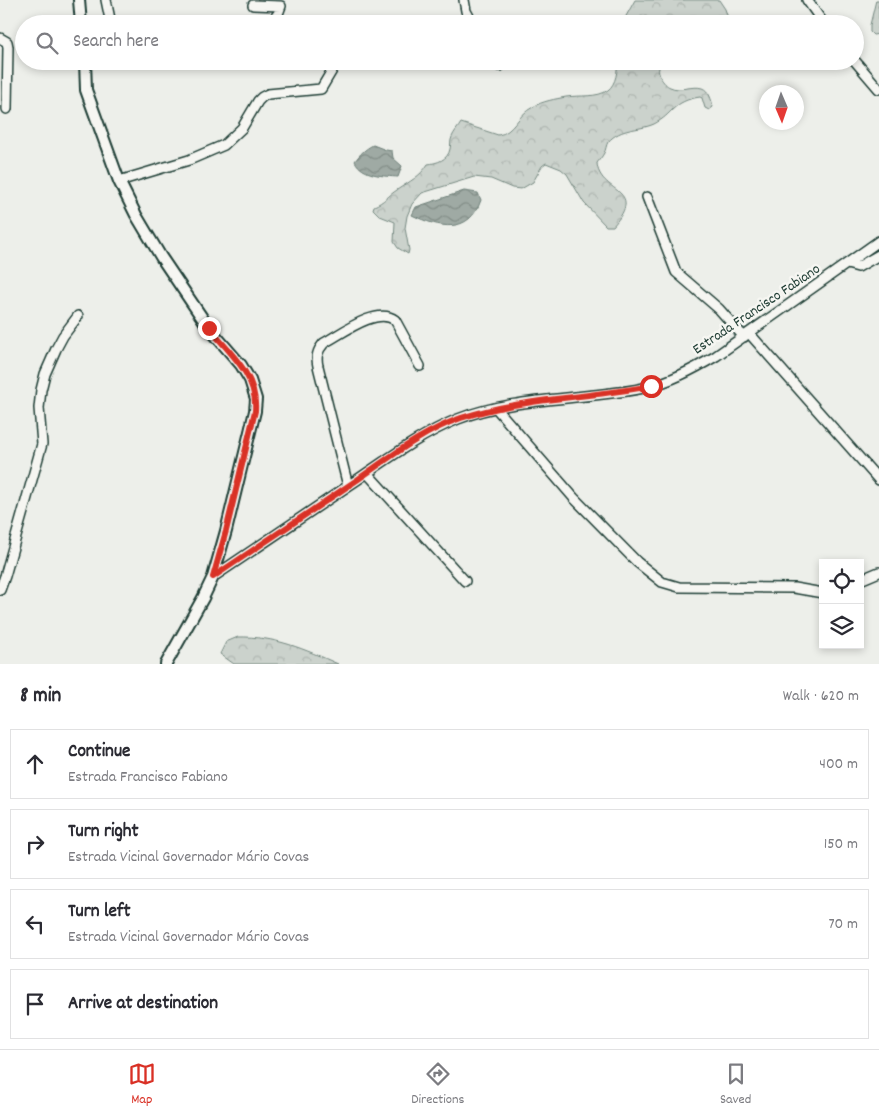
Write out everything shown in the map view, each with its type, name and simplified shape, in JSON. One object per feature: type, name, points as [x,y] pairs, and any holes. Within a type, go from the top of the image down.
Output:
[{"type":"main road","points":[[79,0],[80,15]]},
{"type":"main road","points":[[85,70],[86,90],[119,180],[136,215],[161,257],[209,328],[241,365],[254,389],[256,399],[255,411],[213,577],[166,664]]},
{"type":"street","points":[[106,0],[109,15]]},
{"type":"street","points":[[464,0],[468,15]]},
{"type":"street","points":[[807,0],[818,15]]},
{"type":"street","points":[[253,5],[281,6],[277,15]]},
{"type":"street","points":[[0,38],[7,42],[8,47],[7,109]]},
{"type":"street","points":[[119,180],[189,160],[224,145],[242,128],[262,97],[268,94],[321,89],[332,70]]},
{"type":"street","points":[[863,70],[879,89]]},
{"type":"street","points":[[647,196],[676,272],[747,335],[879,480]]},
{"type":"street","name":"Estrada Francisco Fabiano","points":[[213,577],[434,430],[458,419],[496,408],[651,386],[696,368],[747,335],[879,241]]},
{"type":"street","points":[[848,264],[858,267],[879,255]]},
{"type":"street","points":[[348,486],[318,366],[317,354],[319,348],[367,320],[384,315],[395,320],[420,366]]},
{"type":"street","points":[[0,590],[6,576],[42,444],[39,408],[45,374],[56,349],[78,316]]},
{"type":"street","points":[[496,408],[574,498],[637,562],[662,582],[679,587],[794,588],[819,592]]},
{"type":"street","points":[[367,473],[465,582]]},
{"type":"street","points":[[864,578],[879,572]]},
{"type":"green space","points":[[635,0],[719,0],[727,15],[627,15]]},
{"type":"green space","points":[[876,0],[879,0],[879,34],[873,35],[870,32],[870,25]]},
{"type":"green space","points":[[617,70],[659,70],[661,78],[668,86],[682,89],[698,87],[707,91],[713,107],[709,110],[705,108],[700,97],[684,101],[654,124],[618,134],[608,142],[605,152],[597,163],[600,173],[623,197],[625,204],[622,213],[613,226],[606,226],[584,203],[567,174],[561,169],[546,163],[542,166],[533,182],[521,189],[512,188],[491,179],[474,177],[422,193],[412,204],[407,216],[405,228],[408,254],[398,248],[394,242],[395,222],[380,216],[373,209],[374,206],[381,203],[422,172],[428,164],[445,158],[449,153],[453,135],[461,123],[498,135],[503,134],[523,114],[537,105],[549,100],[604,93],[611,87],[616,77]]},
{"type":"green space","points":[[238,637],[252,637],[289,644],[338,664],[234,664],[220,654],[226,642]]},
{"type":"water","points":[[373,145],[392,151],[393,158],[402,166],[398,177],[374,174],[358,166],[355,161]]},
{"type":"water","points":[[464,191],[478,193],[481,200],[476,211],[461,224],[452,226],[432,223],[412,215],[416,207]]},
{"type":"route","points":[[209,328],[241,365],[254,389],[256,399],[255,411],[213,577],[390,458],[434,430],[458,419],[514,405],[651,386]]}]
